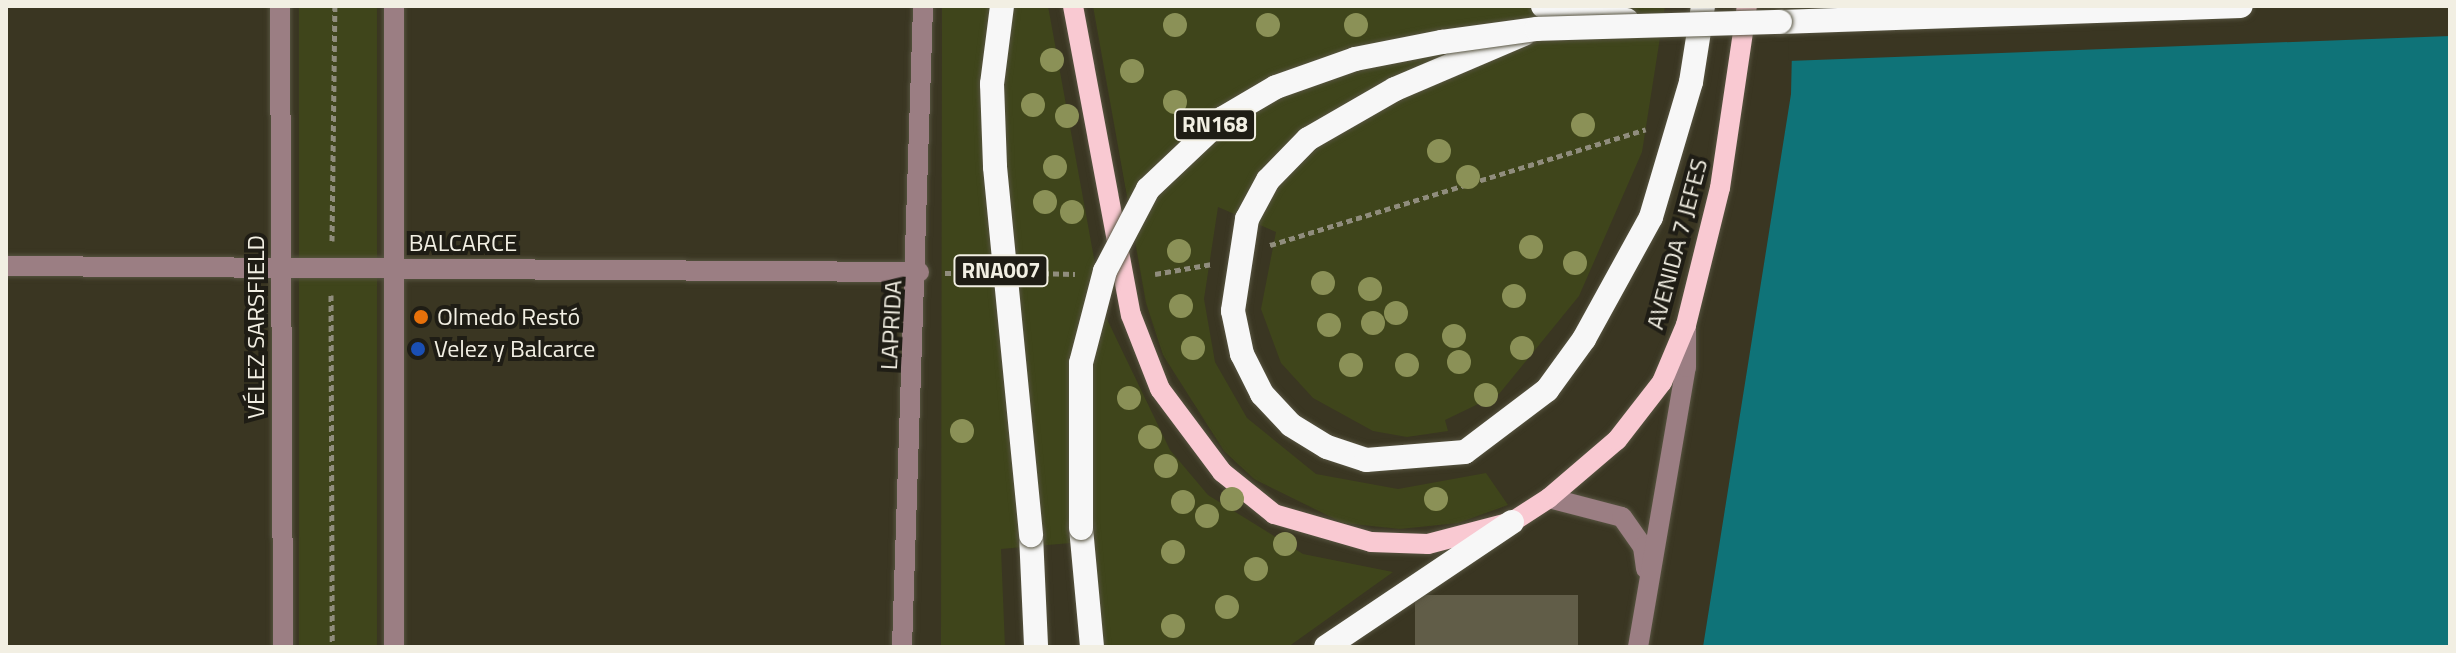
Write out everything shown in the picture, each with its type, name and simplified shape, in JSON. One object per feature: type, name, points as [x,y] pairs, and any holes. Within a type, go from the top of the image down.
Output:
[{"type":"highway","name":"RNA007","points":[[1002,6],[992,84],[995,167],[1031,535],[1036,647]]},
{"type":"highway","points":[[1540,17],[1333,122],[1285,159],[1247,219],[1233,311],[1242,354],[1262,394],[1291,425],[1366,460],[1465,452],[1547,390],[1584,339],[1651,217],[1682,118],[1703,6]]},
{"type":"highway","name":"RN168","points":[[1092,647],[1081,528],[1077,414],[1092,309],[1124,226],[1174,160],[1276,87],[1355,59],[1540,17],[1642,23],[1780,22],[2241,6]]},
{"type":"highway","points":[[1326,647],[1512,522]]},
{"type":"main road","name":"AVENIDA 7 JEFES","points":[[1073,6],[1131,315],[1160,389],[1222,472],[1274,514],[1371,542],[1428,544],[1512,522],[1549,498],[1643,410],[1686,325],[1739,95],[1747,6]]},
{"type":"street","name":"VÉLEZ SARSFIELD","points":[[280,6],[283,647]]},
{"type":"street","points":[[394,6],[394,647]]},
{"type":"street","name":"LAPRIDA","points":[[902,647],[919,272],[923,6]]},
{"type":"street","name":"BALCARCE","points":[[6,266],[331,271],[919,272]]},
{"type":"street","points":[[1638,647],[1686,367],[1686,325]]},
{"type":"street","points":[[1549,498],[1622,517],[1643,547],[1648,585]]},
{"type":"path","points":[[332,647],[331,271],[335,6]]},
{"type":"path","points":[[1261,248],[1682,118]]},
{"type":"path","points":[[1155,274],[1216,262]]},
{"type":"path","points":[[919,272],[997,273]]},
{"type":"path","points":[[1029,273],[1091,274]]},
{"type":"green space","points":[[299,6],[377,6],[377,647],[299,647]]},
{"type":"green space","points":[[942,6],[1048,6],[1104,313],[1170,450],[1208,495],[1303,554],[1393,572],[1288,647],[1099,647],[1094,541],[1001,549],[1005,647],[941,647]]},
{"type":"green space","points":[[1093,6],[1665,6],[1642,152],[1579,296],[1499,394],[1445,420],[1448,431],[1407,437],[1373,431],[1313,398],[1281,363],[1261,309],[1276,232],[1218,207],[1204,299],[1215,362],[1247,418],[1316,474],[1398,489],[1486,473],[1508,505],[1458,523],[1400,529],[1343,523],[1254,479],[1224,451],[1163,355],[1146,303]]},
{"type":"water","points":[[1793,6],[2450,6],[2450,647],[1703,647],[1791,94]]},
{"type":"pier","points":[[1789,6],[2450,6],[2450,36],[1788,61]]},
{"type":"building","points":[[1415,595],[1578,595],[1578,647],[1415,647]]},
{"type":"place","name":"Olmedo Restó","points":[[421,317]]},
{"type":"place","name":"Velez y Balcarce","points":[[418,349]]}]
